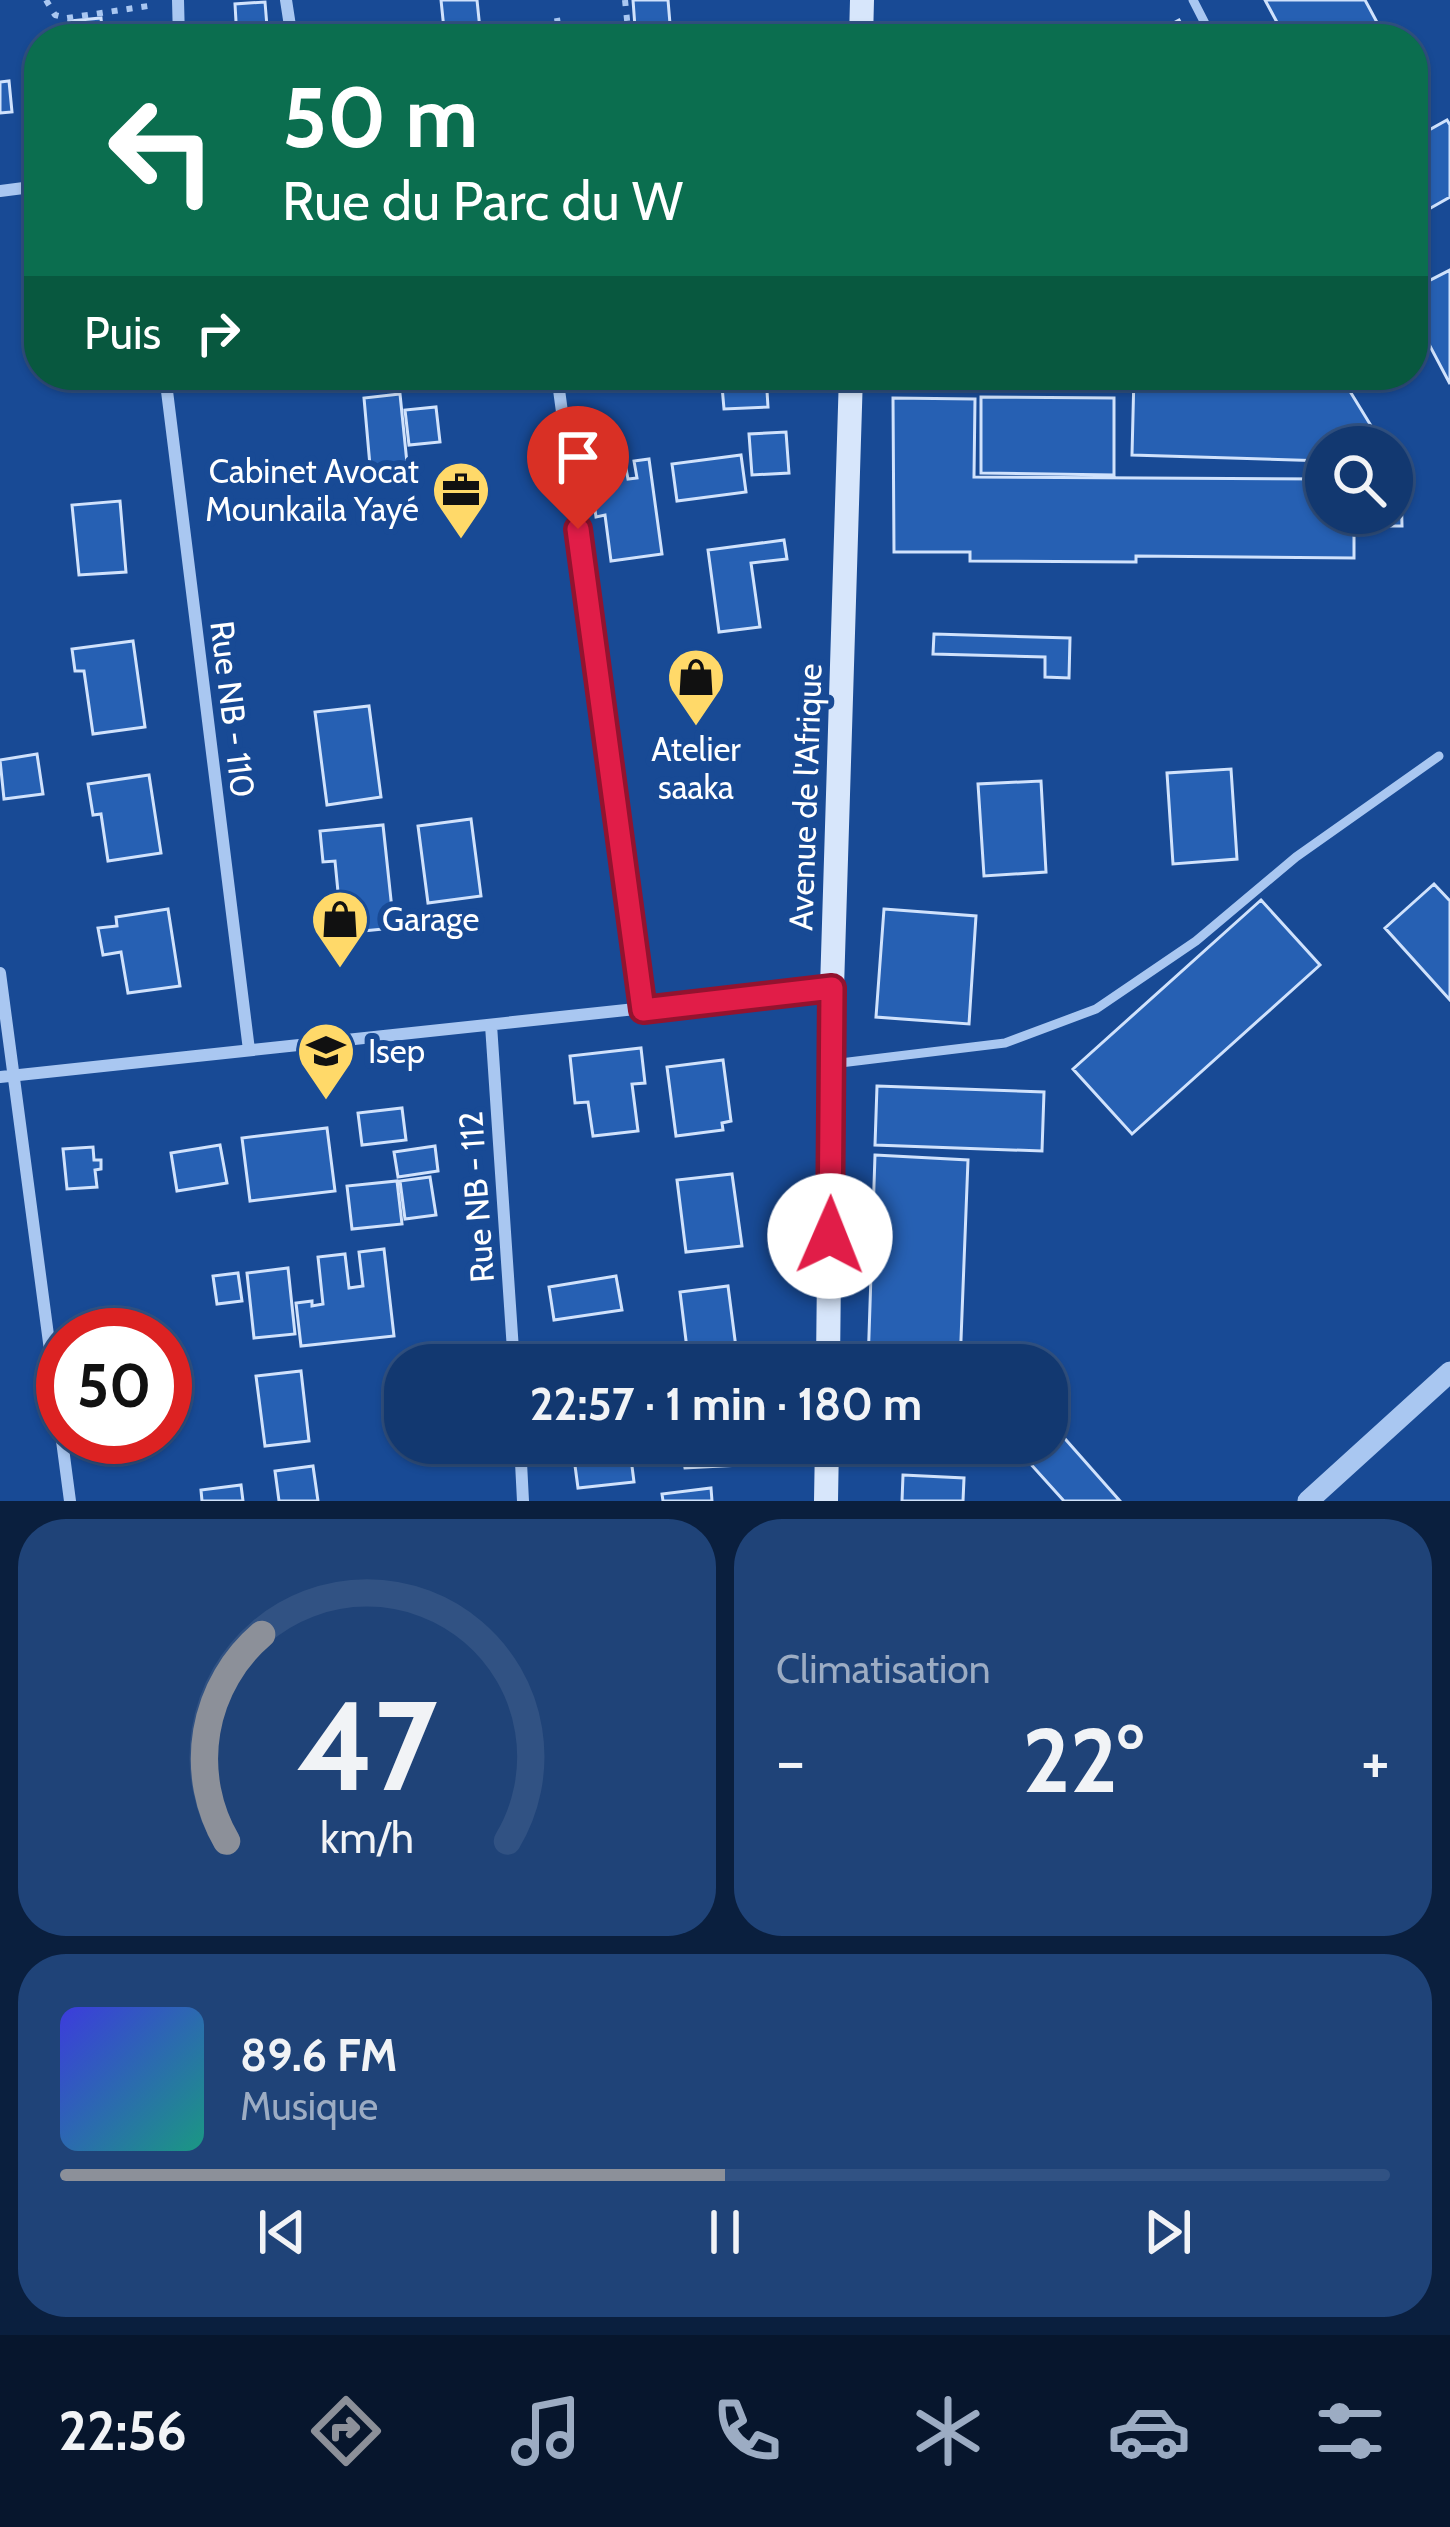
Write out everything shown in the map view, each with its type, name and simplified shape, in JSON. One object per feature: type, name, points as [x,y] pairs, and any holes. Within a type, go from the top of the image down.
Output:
[{"type":"main road","name":"Avenue de l'Afrique","points":[[828,1344],[832,988],[851,390]]},
{"type":"main road","points":[[826,1501],[827,1464]]},
{"type":"street","name":"Rue NB - 110","points":[[167,390],[249,1050]]},
{"type":"street","points":[[559,390],[643,1010]]},
{"type":"street","points":[[0,973],[7,1076],[70,1501]]},
{"type":"street","points":[[7,1076],[832,988]]},
{"type":"street","name":"Rue NB - 112","points":[[491,1025],[513,1344]]},
{"type":"street","points":[[1308,1501],[1450,1372]]},
{"type":"street","points":[[521,1464],[524,1501]]},
{"type":"lane","points":[[832,1064],[1005,1043],[1096,1009],[1196,941],[1296,857],[1439,756]]},
{"type":"path","points":[[46,0],[55,15],[67,17],[177,1]]},
{"type":"path","points":[[557,18],[558,24]]},
{"type":"building","points":[[441,0],[477,0],[479,24],[443,24]]},
{"type":"building","points":[[633,0],[668,0],[670,24],[635,24]]},
{"type":"building","points":[[1265,0],[1365,0],[1378,24],[1278,24]]},
{"type":"building","points":[[265,2],[267,24],[236,24],[235,4]]},
{"type":"building","points":[[101,18],[102,24],[69,24]]},
{"type":"building","points":[[9,81],[12,112],[0,113],[0,82]]},
{"type":"building","points":[[1447,120],[1450,125],[1450,197],[1428,209],[1428,131]]},
{"type":"building","points":[[1450,270],[1450,384],[1428,342],[1428,281]]},
{"type":"building","points":[[722,390],[767,390],[768,407],[724,409]]},
{"type":"building","points":[[1134,390],[1349,390],[1371,426],[1305,426],[1305,460],[1132,455]]},
{"type":"building","points":[[400,394],[408,473],[371,477],[364,398]]},
{"type":"building","points":[[981,397],[1114,398],[1114,475],[981,473]]},
{"type":"building","points":[[893,398],[975,399],[974,477],[1305,479],[1305,534],[1354,534],[1354,558],[1136,556],[1136,562],[970,561],[970,552],[894,552]]},
{"type":"building","points":[[436,407],[440,442],[409,445],[405,410]]},
{"type":"building","points":[[786,432],[789,473],[752,475],[749,434]]},
{"type":"building","points":[[741,455],[746,492],[677,501],[672,464]]},
{"type":"building","points":[[624,458],[628,479],[637,478],[634,461],[649,459],[662,554],[611,561],[605,515],[596,517],[591,481],[580,482],[578,464]]},
{"type":"building","points":[[120,501],[126,572],[79,575],[72,505]]},
{"type":"building","points":[[784,540],[787,559],[751,563],[760,627],[719,632],[708,550]]},
{"type":"building","points":[[934,634],[1070,638],[1069,678],[1045,677],[1045,657],[933,654]]},
{"type":"building","points":[[133,641],[145,727],[93,734],[84,671],[75,671],[72,649]]},
{"type":"building","points":[[369,706],[381,797],[327,805],[315,712]]},
{"type":"building","points":[[37,754],[43,794],[4,799],[0,760]]},
{"type":"building","points":[[1231,769],[1237,859],[1173,864],[1167,773]]},
{"type":"building","points":[[149,775],[161,853],[108,861],[101,814],[93,815],[88,784]]},
{"type":"building","points":[[1041,781],[1046,872],[984,876],[978,784]]},
{"type":"building","points":[[471,819],[481,896],[428,903],[418,826]]},
{"type":"building","points":[[383,825],[394,928],[342,933],[335,861],[323,862],[320,831]]},
{"type":"building","points":[[1434,884],[1450,901],[1450,1000],[1385,928]]},
{"type":"building","points":[[1261,900],[1320,965],[1132,1134],[1073,1069]]},
{"type":"building","points":[[168,909],[180,986],[128,993],[121,952],[103,955],[98,928],[117,926],[116,917]]},
{"type":"building","points":[[884,909],[976,916],[969,1024],[876,1017]]},
{"type":"building","points":[[641,1048],[645,1083],[632,1084],[638,1131],[593,1136],[588,1102],[575,1103],[570,1056]]},
{"type":"building","points":[[723,1060],[731,1121],[722,1123],[723,1130],[676,1136],[667,1067]]},
{"type":"building","points":[[877,1086],[1044,1092],[1042,1151],[875,1145]]},
{"type":"building","points":[[402,1108],[406,1140],[362,1145],[358,1113]]},
{"type":"building","points":[[327,1128],[335,1191],[250,1201],[242,1138]]},
{"type":"building","points":[[220,1145],[227,1183],[177,1191],[171,1153]]},
{"type":"building","points":[[435,1146],[438,1171],[398,1177],[394,1152]]},
{"type":"building","points":[[93,1147],[94,1160],[101,1160],[101,1169],[95,1170],[97,1187],[67,1189],[63,1149]]},
{"type":"building","points":[[875,1155],[968,1160],[961,1344],[869,1344]]},
{"type":"building","points":[[732,1174],[742,1246],[686,1252],[677,1180]]},
{"type":"building","points":[[430,1177],[436,1215],[405,1219],[400,1181]]},
{"type":"building","points":[[397,1181],[402,1224],[352,1229],[347,1186]]},
{"type":"building","points":[[384,1249],[394,1336],[301,1346],[296,1303],[323,1304],[318,1257],[345,1254],[349,1288],[363,1286],[359,1252]]},
{"type":"building","points":[[288,1268],[295,1334],[254,1338],[247,1273]]},
{"type":"building","points":[[238,1273],[242,1301],[217,1304],[213,1276]]},
{"type":"building","points":[[616,1276],[622,1310],[554,1320],[549,1287]]},
{"type":"building","points":[[728,1286],[736,1344],[686,1344],[680,1292]]},
{"type":"building","points":[[301,1371],[309,1441],[265,1446],[256,1376]]},
{"type":"building","points":[[1068,1442],[1120,1501],[1064,1501],[1031,1464],[1068,1464]]},
{"type":"building","points":[[575,1464],[632,1464],[634,1482],[578,1488]]},
{"type":"building","points":[[684,1464],[740,1465],[685,1468]]},
{"type":"building","points":[[313,1466],[318,1501],[279,1501],[275,1471]]},
{"type":"building","points":[[903,1475],[964,1478],[963,1501],[902,1501]]},
{"type":"building","points":[[241,1485],[243,1501],[202,1501],[201,1490]]},
{"type":"building","points":[[711,1488],[712,1501],[663,1501],[662,1494]]},
{"type":"place","name":"Cabinet Avocat Mounkaila Yayé","points":[[461,541]]},
{"type":"place","name":"Atelier saaka","points":[[696,728]]},
{"type":"place","name":"Garage","points":[[340,970]]},
{"type":"place","name":"Isep","points":[[326,1102]]},
{"type":"route","points":[[578,529],[643,1010],[832,988],[830,1236]]}]
